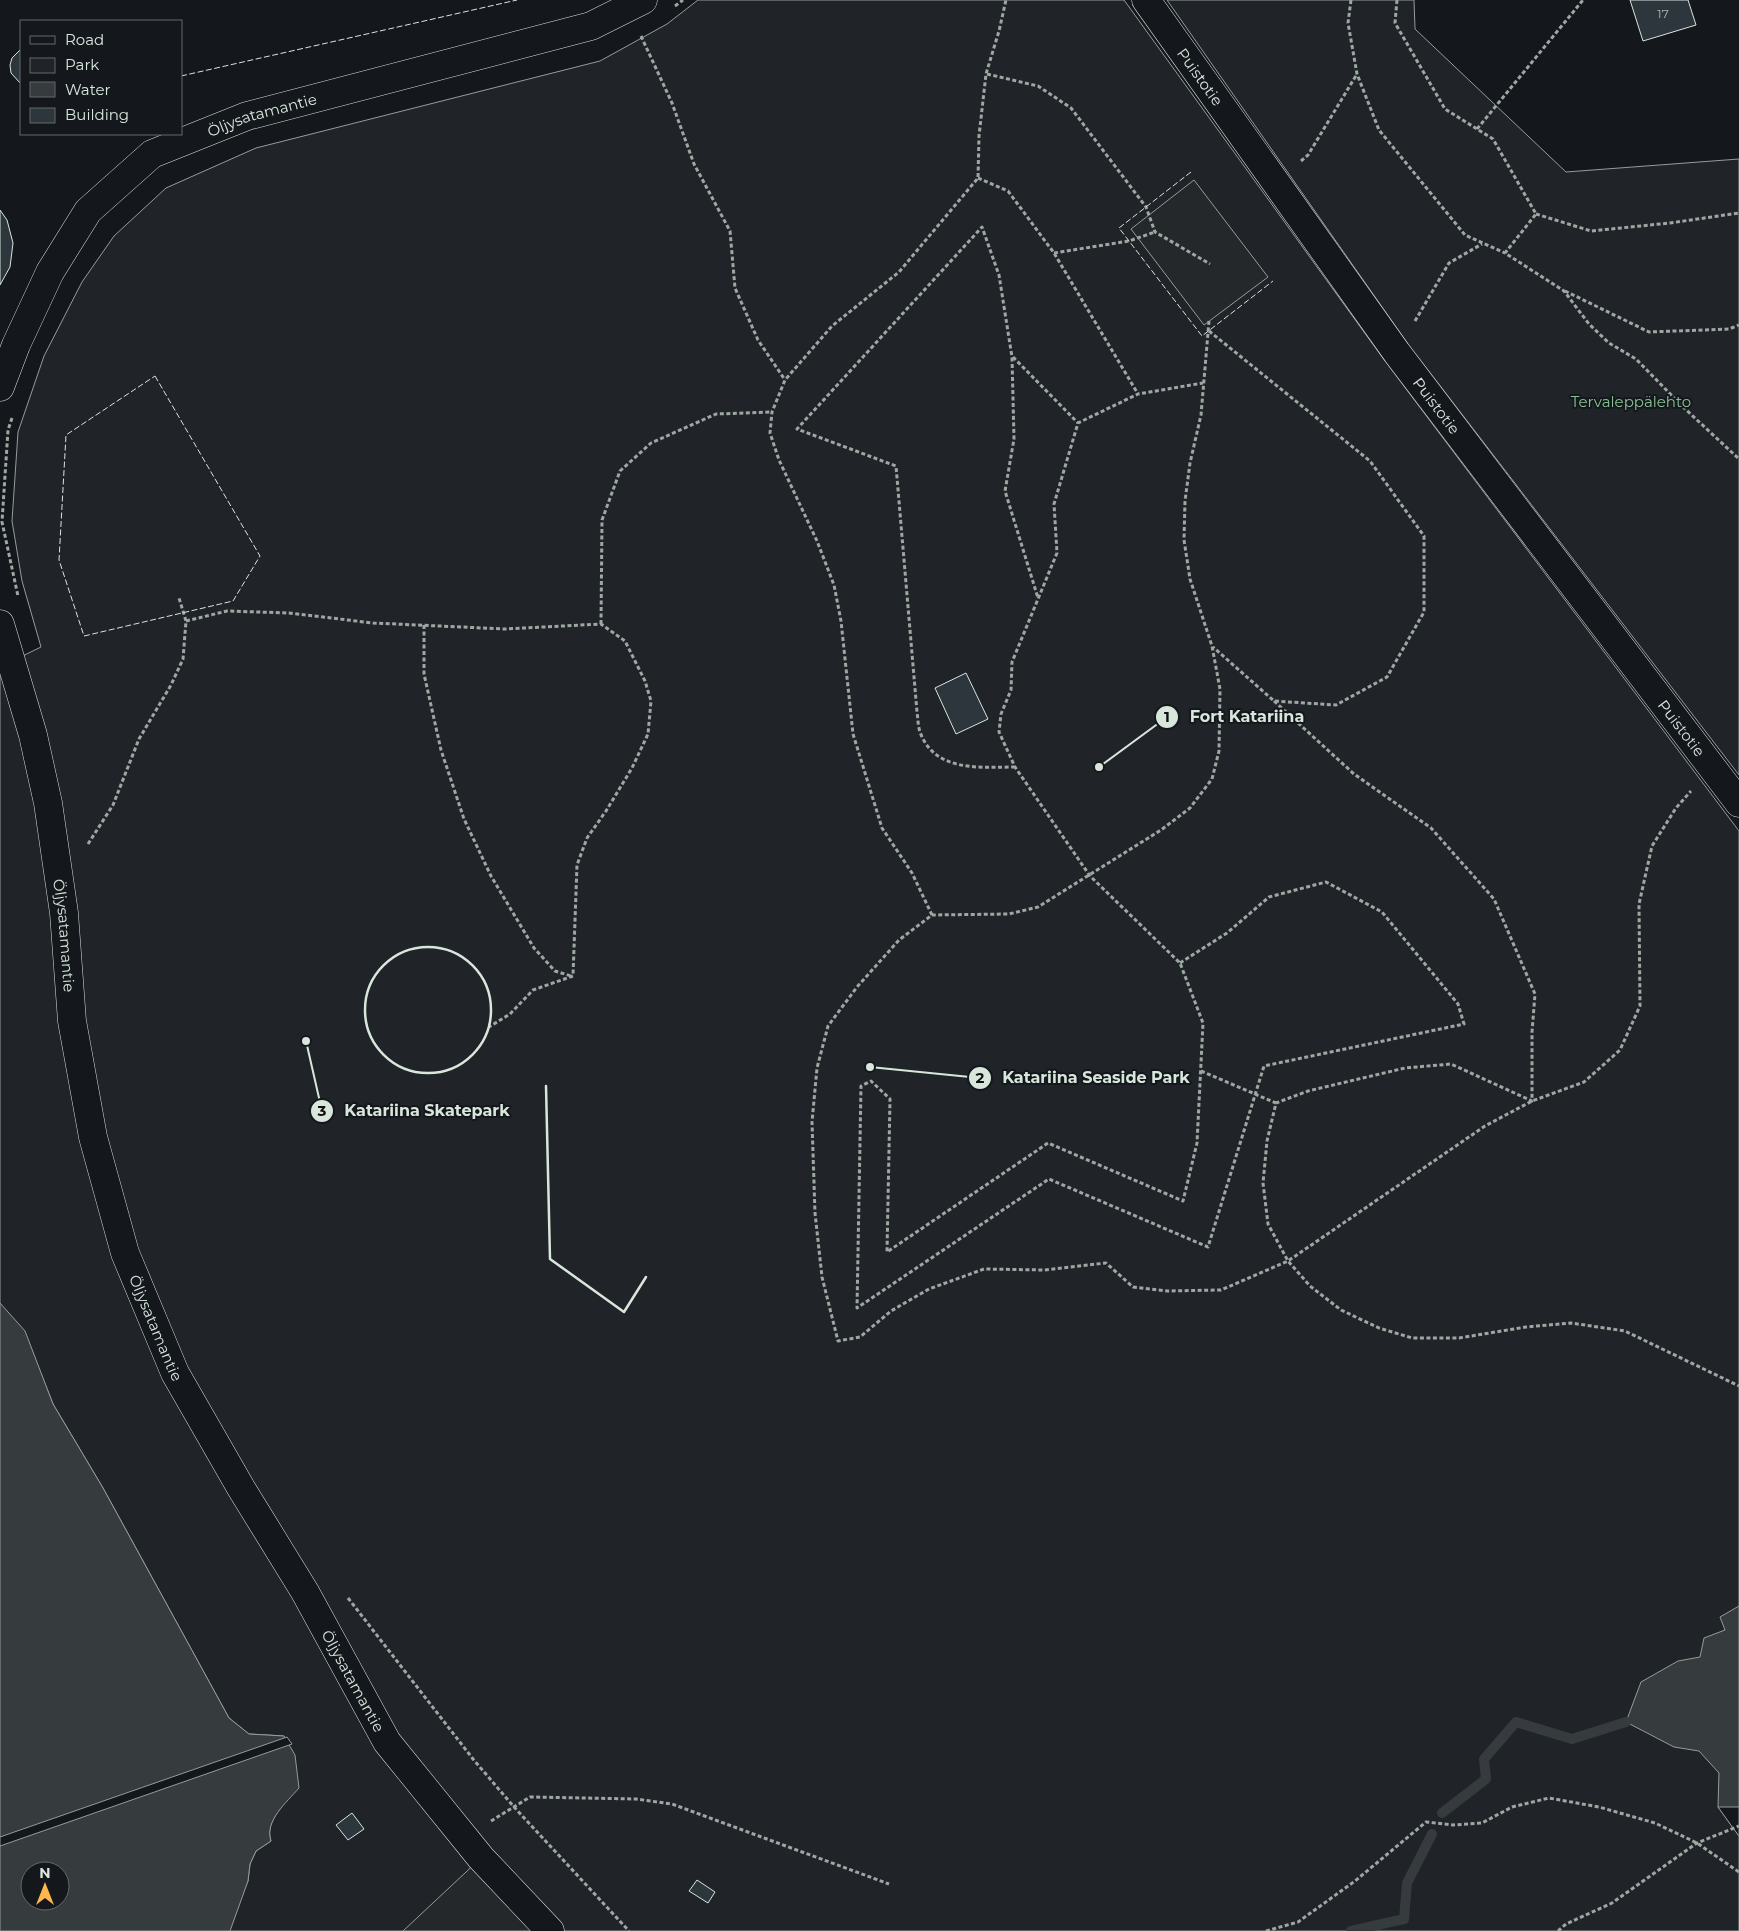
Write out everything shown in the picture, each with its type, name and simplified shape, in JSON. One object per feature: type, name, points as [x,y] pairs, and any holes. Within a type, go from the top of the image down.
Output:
[{"type":"street","name":"Öljysatamantie","points":[[0,387],[16,346],[50,272],[88,211],[152,154],[247,116],[591,26],[643,0]]},
{"type":"street","name":"Puistotie","points":[[1146,0],[1397,353],[1739,803]]},
{"type":"street","name":"Öljysatamantie","points":[[0,624],[33,736],[48,803],[64,913],[72,1022],[93,1137],[125,1252],[175,1373],[241,1488],[305,1592],[387,1742],[482,1858],[550,1931]]},
{"type":"path","points":[[669,10],[682,0]]},
{"type":"path","points":[[932,914],[912,873],[882,828],[853,734],[841,622],[834,585],[818,541],[779,460],[770,433],[772,412],[785,380],[832,326],[899,272],[978,178],[979,136],[986,74],[1006,0]]},
{"type":"path","points":[[1351,0],[1348,23],[1357,74],[1378,130],[1465,235],[1506,253],[1564,290],[1648,332],[1729,329],[1739,325]]},
{"type":"path","points":[[1397,0],[1395,23],[1445,108],[1493,139],[1536,214],[1591,232],[1739,213]]},
{"type":"path","points":[[1477,129],[1583,0]]},
{"type":"path","points":[[638,28],[672,103],[694,164],[730,231],[736,288],[758,340],[785,380]]},
{"type":"path","points":[[986,74],[1038,86],[1070,108],[1146,207],[1155,232],[1210,264]]},
{"type":"path","points":[[1276,182],[1308,155],[1357,74]]},
{"type":"path","points":[[978,178],[1008,191],[1054,253],[1138,394]]},
{"type":"path","points":[[1506,253],[1536,214]]},
{"type":"path","points":[[1015,767],[968,767],[948,762],[932,750],[920,732],[896,466],[797,429],[982,227],[999,275],[1012,357],[1014,439],[1005,492],[1038,598]]},
{"type":"path","points":[[1054,253],[1129,241],[1155,232]]},
{"type":"path","points":[[1397,353],[1448,263],[1483,243]]},
{"type":"path","points":[[1564,290],[1589,324],[1609,343],[1636,359],[1682,406],[1739,458]]},
{"type":"path","points":[[1209,321],[1201,415],[1187,482],[1184,540],[1190,579],[1212,646],[1220,689],[1219,752],[1212,779],[1190,808],[1161,830],[1038,907],[1009,914],[932,914],[899,940],[858,987],[828,1026],[817,1068],[812,1122],[815,1213],[822,1277],[838,1341],[860,1337],[891,1311],[929,1289],[984,1269],[1044,1270],[1106,1263],[1133,1287],[1168,1291],[1221,1290],[1288,1261],[1485,1126],[1532,1101],[1584,1082],[1620,1050],[1640,1006],[1639,904],[1652,846],[1676,808],[1712,768]]},
{"type":"path","points":[[1209,331],[1370,461],[1424,536],[1424,612],[1387,677],[1336,705],[1274,701]]},
{"type":"path","points":[[1012,357],[1078,424]]},
{"type":"path","points":[[1180,963],[1227,933],[1269,897],[1326,882],[1382,912],[1458,1004],[1464,1024],[1264,1066],[1208,1247],[1049,1179],[857,1308],[861,1086],[871,1081],[890,1099],[887,1252],[1048,1143],[1183,1201],[1197,1143],[1203,1023],[1180,963],[1090,876],[1015,767],[999,732],[1001,714],[1011,690],[1012,662],[1057,553],[1054,504],[1078,424],[1138,394],[1203,383]]},
{"type":"path","points":[[602,624],[602,520],[620,471],[651,443],[716,414],[772,412]]},
{"type":"path","points":[[14,413],[8,430],[2,522],[19,602]]},
{"type":"path","points":[[84,850],[112,805],[138,739],[171,685],[183,659],[186,621],[179,598]]},
{"type":"path","points":[[186,621],[227,611],[289,613],[373,623],[504,629],[602,624],[625,641],[645,681],[651,701],[648,734],[632,768],[587,838],[577,865],[573,976]]},
{"type":"path","points":[[424,625],[424,674],[441,750],[464,819],[491,876],[534,948],[555,971],[573,976]]},
{"type":"path","points":[[1212,646],[1354,774],[1431,828],[1494,899],[1535,994],[1532,1032],[1532,1101]]},
{"type":"path","points":[[489,1027],[510,1014],[533,990],[573,976]]},
{"type":"path","points":[[1201,1071],[1276,1103],[1308,1091],[1405,1068],[1451,1064],[1532,1101]]},
{"type":"path","points":[[1276,1103],[1267,1141],[1263,1183],[1268,1224],[1288,1261],[1310,1286],[1341,1310],[1379,1328],[1412,1338],[1459,1338],[1526,1327],[1572,1323],[1625,1331],[1739,1386]]},
{"type":"path","points":[[346,1597],[467,1751],[514,1807],[629,1931]]},
{"type":"path","points":[[465,1837],[530,1797],[636,1798],[672,1804],[889,1884]]},
{"type":"path","points":[[1266,1931],[1298,1922],[1356,1881],[1426,1822],[1453,1825],[1482,1823],[1512,1807],[1549,1798],[1599,1807],[1655,1823],[1697,1843],[1739,1872]]},
{"type":"path","points":[[1558,1931],[1566,1924],[1612,1902],[1697,1843],[1739,1826]]},
{"type":"green space","points":[[698,0],[1124,0],[1385,361],[1739,831],[1739,1931],[227,1931],[248,1881],[250,1864],[256,1851],[271,1841],[271,1825],[279,1810],[284,1736],[249,1734],[229,1718],[103,1488],[53,1404],[28,1341],[0,1304],[0,667],[41,647],[22,581],[12,521],[18,432],[44,356],[82,282],[114,236],[166,188],[256,148],[600,61],[667,24]]},
{"type":"green space","name":"Tervaleppälehto","points":[[1167,0],[1414,0],[1415,29],[1566,172],[1739,159],[1739,775],[1408,344]]},
{"type":"shaded area","points":[[1194,180],[1268,277],[1204,325],[1131,229]]},
{"type":"shaded area","points":[[481,1858],[550,1931],[403,1931]]},
{"type":"water","points":[[0,1303],[25,1331],[53,1404],[103,1488],[229,1718],[249,1734],[284,1736],[295,1755],[299,1788],[274,1819],[271,1826],[271,1841],[256,1851],[250,1864],[248,1881],[230,1931],[0,1931]]},
{"type":"water","points":[[1739,1606],[1739,1836],[1718,1807],[1719,1773],[1699,1751],[1674,1747],[1626,1722],[1641,1682],[1678,1661],[1700,1657],[1704,1638],[1725,1630],[1720,1617]]},
{"type":"pier","points":[[287,1737],[292,1744],[0,1846],[0,1837]]},
{"type":"pier","points":[[1718,1807],[1739,1807],[1739,1836],[1733,1828]]},
{"type":"building","points":[[1630,0],[1688,0],[1696,25],[1643,41]]},
{"type":"building","points":[[20,50],[20,83],[11,73],[10,65],[12,58]]},
{"type":"building","points":[[0,210],[7,220],[13,243],[10,267],[0,285]]},
{"type":"building","points":[[966,673],[988,719],[956,734],[935,688]]},
{"type":"building","points":[[352,1813],[364,1829],[348,1840],[336,1825]]},
{"type":"building","points":[[697,1880],[715,1892],[708,1903],[689,1891]]},
{"type":"waterway","points":[[1442,1813],[1486,1779],[1484,1759],[1516,1722],[1572,1739],[1626,1722]]},
{"type":"waterway","points":[[1351,1931],[1404,1919],[1407,1883],[1432,1834]]},
{"type":"fence","points":[[182,76],[517,0]]},
{"type":"fence","points":[[1191,172],[1119,228],[1202,336],[1273,281]]},
{"type":"fence","points":[[155,376],[260,556],[233,601],[84,636],[59,560],[66,435],[155,376]]},
{"type":"wall","points":[[428,947],[452,952],[463,957],[473,965],[481,975],[486,986],[491,1010],[486,1034],[481,1045],[473,1055],[463,1063],[452,1068],[428,1073],[404,1068],[393,1063],[383,1055],[375,1045],[370,1034],[365,1010],[370,986],[375,975],[383,965],[393,957],[404,952],[428,947]]},
{"type":"wall","points":[[546,1086],[550,1259],[624,1312],[646,1277]]},
{"type":"place","name":"Fort Katariina","points":[[1099,767]]},
{"type":"place","name":"Katariina Skatepark","points":[[306,1041]]},
{"type":"place","name":"Katariina Seaside Park","points":[[870,1067]]}]
